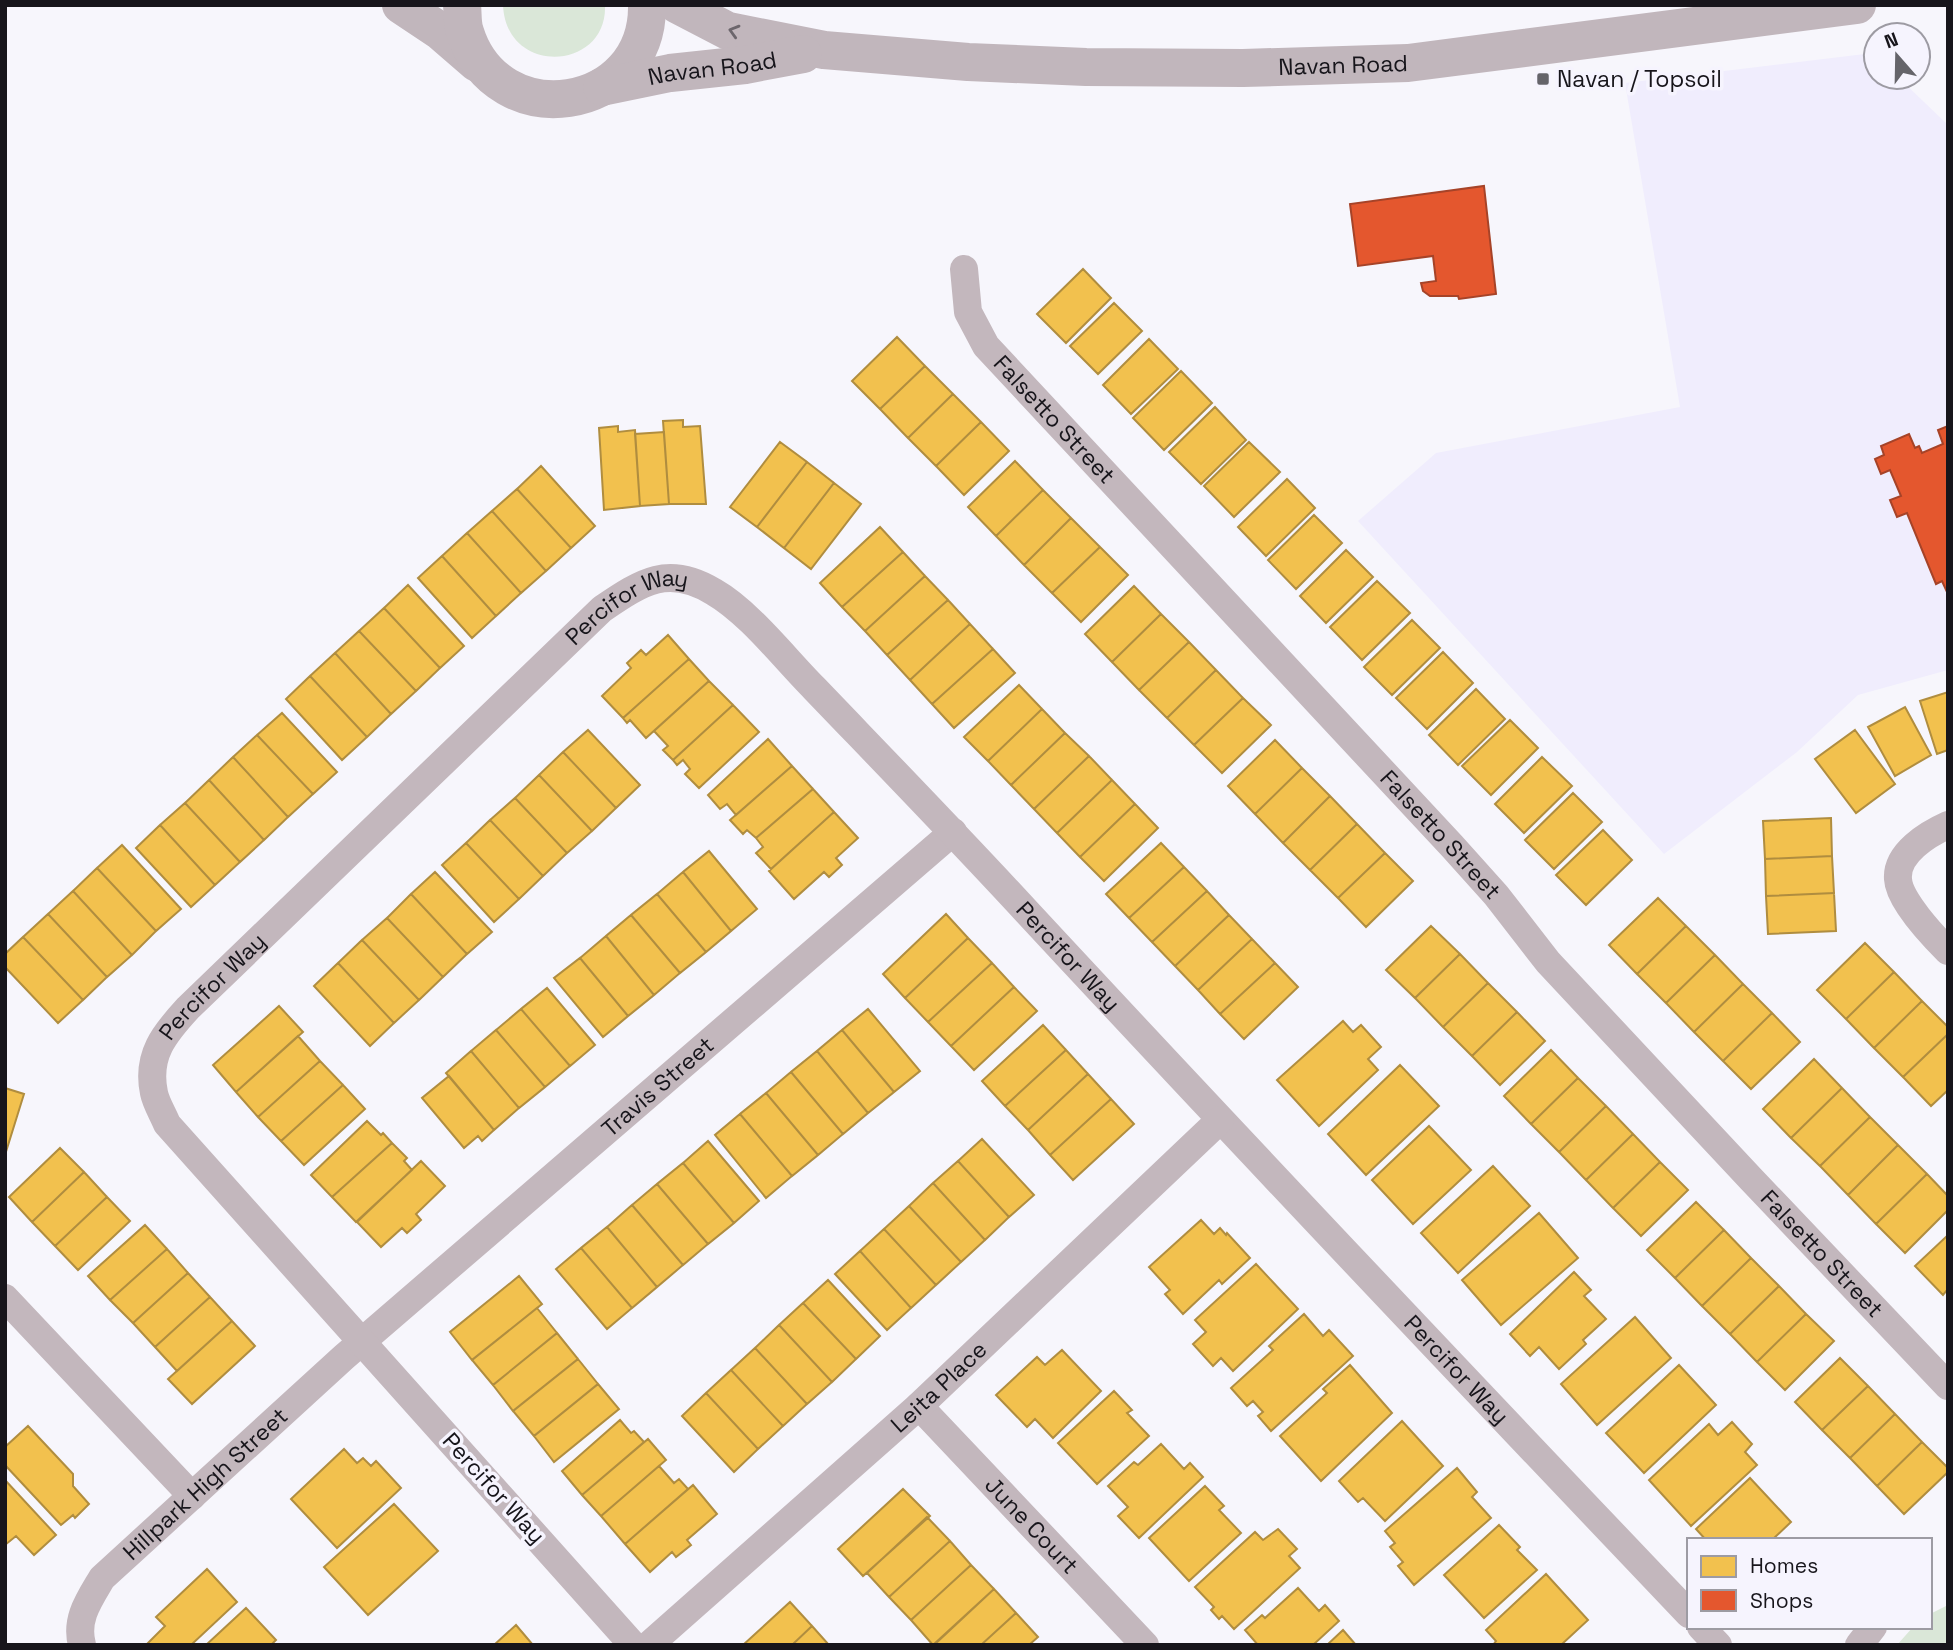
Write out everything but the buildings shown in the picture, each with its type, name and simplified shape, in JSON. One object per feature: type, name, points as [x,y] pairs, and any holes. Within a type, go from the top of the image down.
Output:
[{"type":"main road","points":[[401,5],[440,31],[509,89],[532,98],[556,101],[580,97],[602,87],[621,73],[635,54],[644,32],[647,5]]},
{"type":"main road","points":[[462,5],[464,30],[474,54],[489,74]]},
{"type":"main road","name":"Navan Road","points":[[678,5],[728,31],[824,50],[968,62],[1086,67],[1243,68],[1408,63],[1857,5]]},
{"type":"main road","name":"Navan Road","points":[[602,87],[670,73],[745,65],[824,50]]},
{"type":"street","name":"Falsetto Street","points":[[964,270],[968,312],[986,346],[1465,860],[1548,962],[1582,999],[1948,1386]]},
{"type":"street","name":"Percifor Way","points":[[633,1645],[167,1124],[154,1093],[153,1059],[166,1032],[188,1008],[603,609],[633,589],[659,578],[682,577],[715,592],[755,627],[953,832],[1220,1120],[1687,1612]]},
{"type":"street","points":[[1948,825],[1926,835],[1904,858],[1897,878],[1903,896],[1948,951]]},
{"type":"street","name":"Travis Street","points":[[364,1342],[953,832]]},
{"type":"street","name":"Leita Place","points":[[649,1645],[919,1406],[1220,1120]]},
{"type":"street","points":[[5,1298],[192,1496]]},
{"type":"street","name":"Hillpark High Street","points":[[82,1645],[78,1632],[83,1609],[102,1578],[344,1357],[364,1342]]},
{"type":"street","name":"June Court","points":[[919,1406],[1145,1645]]},
{"type":"street","points":[[1703,1629],[1718,1645]]},
{"type":"street","points":[[1859,1645],[1871,1629]]},
{"type":"shaded area","points":[[1862,54],[1862,91],[1913,91],[1948,125],[1948,670],[1858,695],[1797,752],[1664,854],[1358,521],[1436,453],[1680,407],[1625,83]]},
{"type":"green space","points":[[503,5],[605,5],[602,27],[591,43],[575,53],[556,57],[537,54],[521,45],[508,28]]},
{"type":"green space","points":[[1948,1605],[1948,1645],[1897,1645],[1911,1629],[1932,1629],[1932,1613]]},
{"type":"place","name":"Navan / Topsoil","points":[[1543,79]]}]
